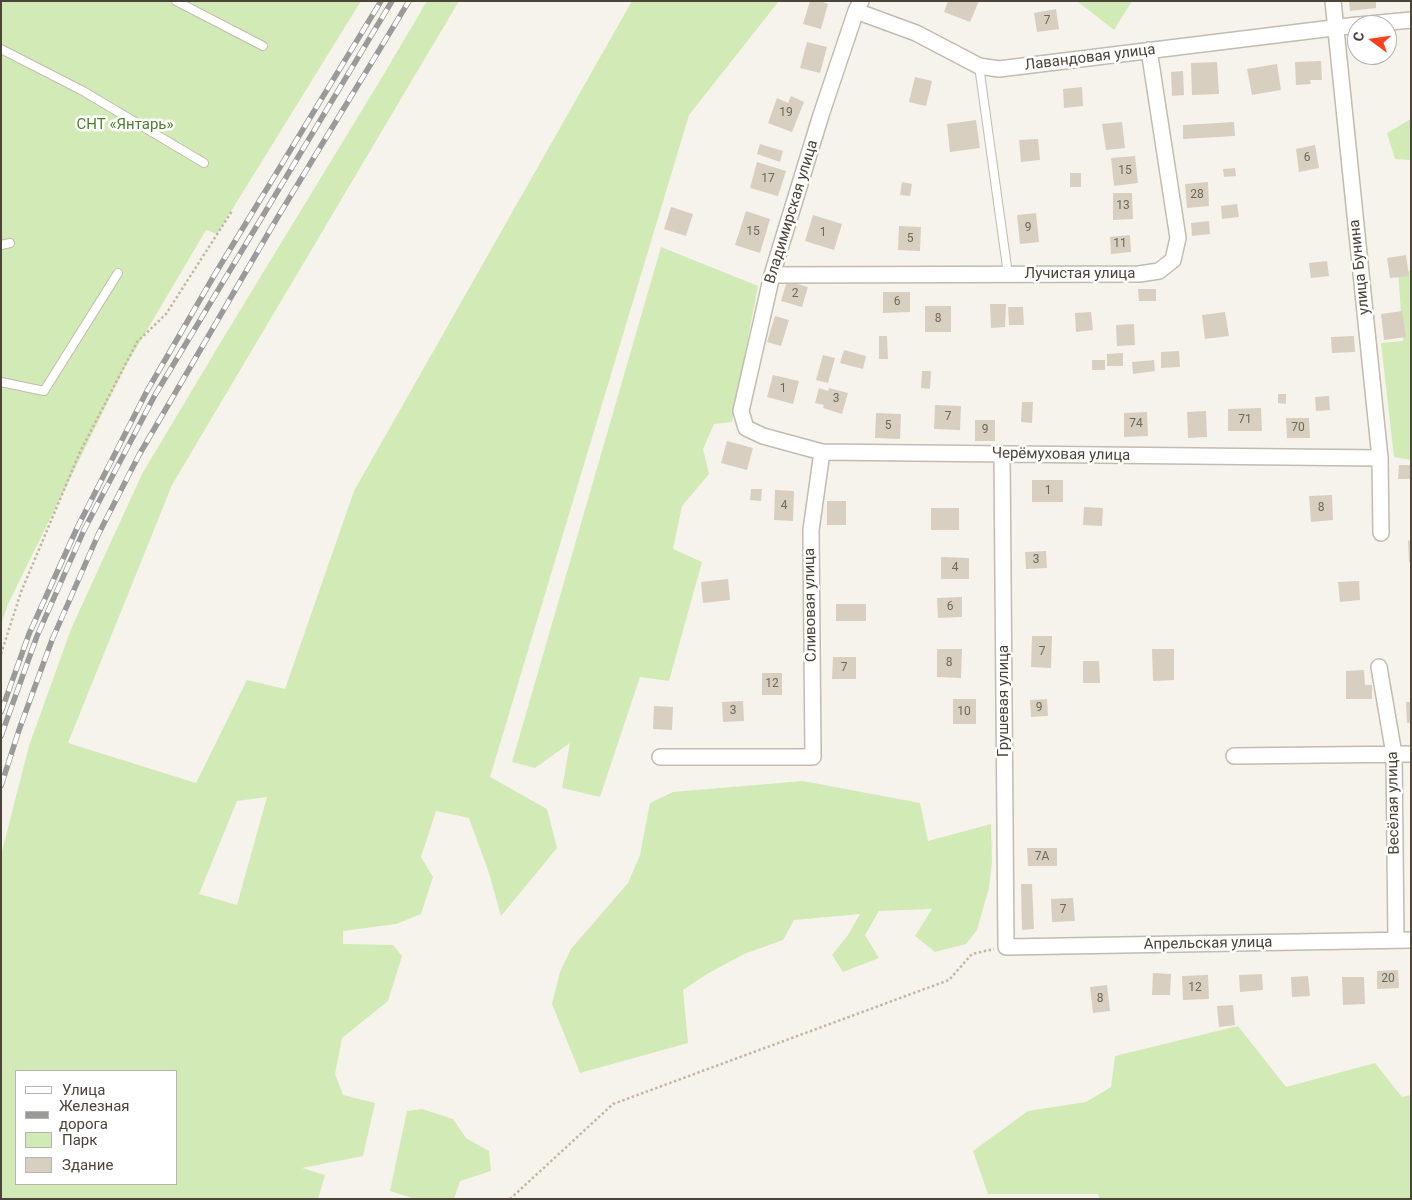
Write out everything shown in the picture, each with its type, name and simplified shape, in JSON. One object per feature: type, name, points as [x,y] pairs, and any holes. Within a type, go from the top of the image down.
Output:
[{"type":"street","name":"улица Бунина","points":[[1333,1],[1380,458],[1381,533]]},
{"type":"street","name":"Лавандовая улица","points":[[859,6],[979,66],[999,69],[1335,28]]},
{"type":"street","name":"Владимирская улица","points":[[746,428],[741,411],[772,274],[821,115],[859,6]]},
{"type":"street","points":[[1397,21],[1411,20]]},
{"type":"street","points":[[1335,28],[1347,26]]},
{"type":"street","name":"Лучистая улица","points":[[772,274],[1139,274],[1159,271],[1173,260],[1178,238],[1149,50]]},
{"type":"street","name":"Черёмуховая улица","points":[[746,428],[763,436],[822,452],[1380,458]]},
{"type":"street","name":"Сливовая улица","points":[[660,757],[813,758],[811,530],[822,452]]},
{"type":"street","name":"Грушевая улица","points":[[1002,454],[1006,947]]},
{"type":"street","name":"Весёлая улица","points":[[1379,667],[1394,754],[1403,940]]},
{"type":"street","points":[[1234,756],[1411,754]]},
{"type":"street","name":"Апрельская улица","points":[[1006,947],[1403,940]]},
{"type":"lane","points":[[176,1],[264,46]]},
{"type":"lane","points":[[1,49],[83,91],[204,164]]},
{"type":"lane","points":[[979,66],[1008,274]]},
{"type":"lane","points":[[1,245],[10,242]]},
{"type":"lane","points":[[1,382],[44,391],[118,273]]},
{"type":"path","points":[[1,654],[22,592],[80,452],[128,359],[137,342],[166,314],[232,211]]},
{"type":"path","points":[[510,1199],[614,1104],[950,980],[972,954],[1006,947]]},
{"type":"green space","name":"СНТ «Янтарь»","points":[[1,1],[361,1],[217,234],[206,230],[124,369],[8,604],[1,625]]},
{"type":"green space","points":[[427,1],[459,1],[172,485],[68,743],[196,783],[247,680],[285,689],[354,491],[632,1],[779,1],[689,115],[490,777],[547,809],[557,848],[501,916],[489,873],[469,818],[436,811],[421,857],[433,877],[421,914],[396,924],[343,931],[343,944],[393,945],[402,956],[388,1001],[342,1038],[335,1074],[343,1095],[375,1103],[363,1156],[302,1168],[325,1175],[318,1199],[1,1199],[1,855],[29,746],[71,629],[142,474]],"holes":[[[267,797],[237,905],[199,894],[237,801]]]},
{"type":"green space","points":[[1077,1],[1132,1],[1114,30]]},
{"type":"green space","points":[[1411,119],[1411,160],[1395,159],[1387,133]]},
{"type":"green space","points":[[661,247],[758,286],[732,422],[714,424],[703,449],[709,474],[682,506],[673,549],[702,562],[669,681],[640,677],[600,797],[562,788],[570,743],[535,768],[512,762]]},
{"type":"green space","points":[[1398,271],[1411,271],[1411,460],[1394,457],[1381,343],[1403,341]]},
{"type":"green space","points":[[803,781],[920,803],[928,841],[991,824],[992,861],[989,888],[977,930],[966,944],[935,952],[915,936],[932,909],[879,911],[865,935],[879,958],[843,972],[832,955],[848,935],[860,914],[794,920],[783,940],[744,954],[707,974],[683,990],[688,1043],[580,1073],[552,1004],[560,972],[571,949],[628,883],[640,855],[650,803],[673,792]]},
{"type":"green space","points":[[1238,1026],[1286,1087],[1375,1063],[1402,1097],[1411,1095],[1411,1199],[1100,1199],[1098,1194],[988,1194],[973,1151],[1028,1111],[1086,1102],[1111,1087],[1115,1056]]},
{"type":"green space","points":[[422,1109],[453,1119],[466,1138],[489,1151],[491,1171],[460,1181],[454,1199],[416,1199],[390,1191],[407,1111]]},
{"type":"building","points":[[810,1],[820,1],[828,4],[821,29],[803,24]]},
{"type":"building","points":[[948,1],[979,1],[970,22],[944,12]]},
{"type":"building","points":[[1349,1],[1376,1],[1376,8],[1350,11]]},
{"type":"building","points":[[1056,9],[1059,29],[1037,32],[1034,13]]},
{"type":"building","points":[[807,42],[827,47],[820,73],[800,68]]},
{"type":"building","points":[[1321,61],[1322,80],[1310,80],[1311,84],[1296,85],[1295,62]]},
{"type":"building","points":[[1217,62],[1219,94],[1192,95],[1191,63]]},
{"type":"building","points":[[1277,64],[1281,90],[1252,95],[1247,69]]},
{"type":"building","points":[[1183,71],[1184,95],[1172,96],[1171,72]]},
{"type":"building","points":[[915,77],[932,81],[926,106],[909,102]]},
{"type":"building","points":[[1082,87],[1083,106],[1064,108],[1063,89]]},
{"type":"building","points":[[791,96],[804,102],[792,132],[768,123],[777,98],[788,103]]},
{"type":"building","points":[[976,120],[980,148],[950,152],[947,124]]},
{"type":"building","points":[[1122,122],[1125,148],[1106,150],[1102,124]]},
{"type":"building","points":[[1234,122],[1235,136],[1183,139],[1183,125]]},
{"type":"building","points":[[1038,139],[1040,160],[1021,162],[1019,140]]},
{"type":"building","points":[[760,144],[783,151],[780,162],[757,154]]},
{"type":"building","points":[[1315,145],[1319,168],[1299,172],[1296,149]]},
{"type":"building","points":[[1135,156],[1138,183],[1114,186],[1111,158]]},
{"type":"building","points":[[757,162],[786,171],[778,196],[750,188]]},
{"type":"building","points":[[1235,168],[1236,176],[1224,177],[1223,169]]},
{"type":"building","points":[[1070,173],[1081,173],[1081,187],[1070,187]]},
{"type":"building","points":[[902,182],[912,184],[910,196],[900,195]]},
{"type":"building","points":[[1208,182],[1209,206],[1187,208],[1185,184]]},
{"type":"building","points":[[1113,193],[1132,193],[1133,219],[1113,220]]},
{"type":"building","points":[[1237,204],[1239,217],[1222,219],[1221,206]]},
{"type":"building","points":[[671,207],[693,214],[686,236],[664,229]]},
{"type":"building","points":[[746,211],[770,219],[760,253],[735,245]]},
{"type":"building","points":[[1036,213],[1039,242],[1020,244],[1017,215]]},
{"type":"building","points":[[813,215],[842,224],[834,250],[805,241]]},
{"type":"building","points":[[1209,221],[1210,234],[1192,236],[1191,223]]},
{"type":"building","points":[[899,226],[921,227],[920,251],[898,250]]},
{"type":"building","points":[[1130,235],[1131,252],[1111,254],[1110,237]]},
{"type":"building","points":[[1406,255],[1409,276],[1390,278],[1387,258]]},
{"type":"building","points":[[1327,261],[1329,276],[1311,278],[1309,263]]},
{"type":"building","points":[[787,281],[808,287],[802,307],[781,301]]},
{"type":"building","points":[[1138,289],[1156,289],[1156,301],[1139,301]]},
{"type":"building","points":[[883,292],[910,292],[910,312],[883,313]]},
{"type":"building","points":[[990,304],[1006,304],[1005,327],[991,328]]},
{"type":"building","points":[[925,306],[951,306],[951,332],[925,332]]},
{"type":"building","points":[[1008,307],[1023,307],[1024,325],[1009,325]]},
{"type":"building","points":[[1402,311],[1406,337],[1384,340],[1381,314]]},
{"type":"building","points":[[1091,312],[1093,330],[1076,332],[1075,313]]},
{"type":"building","points":[[1225,312],[1229,336],[1205,339],[1202,315]]},
{"type":"building","points":[[775,316],[789,320],[781,346],[767,342]]},
{"type":"building","points":[[1134,324],[1135,345],[1117,346],[1116,325]]},
{"type":"building","points":[[879,336],[887,336],[888,359],[879,359]]},
{"type":"building","points":[[1354,336],[1355,352],[1332,353],[1331,337]]},
{"type":"building","points":[[844,350],[866,356],[863,369],[840,363]]},
{"type":"building","points":[[1179,351],[1180,367],[1161,368],[1161,352]]},
{"type":"building","points":[[1123,353],[1123,366],[1107,366],[1107,354]]},
{"type":"building","points":[[823,355],[835,358],[828,383],[816,380]]},
{"type":"building","points":[[1092,360],[1105,360],[1105,370],[1092,370]]},
{"type":"building","points":[[1154,360],[1155,371],[1133,374],[1132,362]]},
{"type":"building","points":[[922,371],[931,371],[930,389],[921,388]]},
{"type":"building","points":[[773,375],[799,381],[793,404],[767,397]]},
{"type":"building","points":[[819,388],[828,391],[829,388],[848,393],[842,414],[823,408],[824,405],[815,403]]},
{"type":"building","points":[[1278,394],[1286,394],[1286,404],[1278,403]]},
{"type":"building","points":[[1329,396],[1330,410],[1316,411],[1315,397]]},
{"type":"building","points":[[1022,402],[1033,402],[1032,423],[1021,422]]},
{"type":"building","points":[[935,405],[961,406],[960,430],[934,429]]},
{"type":"building","points":[[1261,408],[1262,431],[1228,431],[1228,409]]},
{"type":"building","points":[[1206,411],[1207,437],[1188,438],[1187,412]]},
{"type":"building","points":[[1147,412],[1148,436],[1124,437],[1124,413]]},
{"type":"building","points":[[876,413],[901,414],[900,439],[875,438]]},
{"type":"building","points":[[1286,418],[1309,418],[1310,438],[1287,438]]},
{"type":"building","points":[[975,420],[995,420],[995,441],[975,441]]},
{"type":"building","points":[[727,441],[753,448],[747,470],[721,463]]},
{"type":"building","points":[[1399,465],[1411,465],[1411,479],[1398,479]]},
{"type":"building","points":[[1032,480],[1063,480],[1063,502],[1032,502]]},
{"type":"building","points":[[751,489],[762,489],[761,501],[750,500]]},
{"type":"building","points":[[775,490],[794,491],[793,521],[774,520]]},
{"type":"building","points":[[1332,495],[1333,520],[1311,522],[1309,496]]},
{"type":"building","points":[[827,501],[846,501],[846,525],[827,525]]},
{"type":"building","points":[[1084,507],[1103,508],[1102,526],[1083,525]]},
{"type":"building","points":[[931,508],[959,508],[959,530],[931,530]]},
{"type":"building","points":[[1411,540],[1411,562],[1409,562],[1408,541]]},
{"type":"building","points":[[1046,551],[1047,568],[1026,569],[1025,552]]},
{"type":"building","points":[[941,557],[969,558],[969,579],[941,579]]},
{"type":"building","points":[[728,579],[730,600],[703,603],[701,582]]},
{"type":"building","points":[[1359,581],[1360,600],[1340,602],[1338,582]]},
{"type":"building","points":[[962,597],[962,617],[938,618],[937,598]]},
{"type":"building","points":[[836,604],[866,604],[866,621],[836,621]]},
{"type":"building","points":[[1032,636],[1052,636],[1051,668],[1031,667]]},
{"type":"building","points":[[937,649],[962,649],[961,678],[937,677]]},
{"type":"building","points":[[1152,649],[1174,649],[1174,680],[1153,681]]},
{"type":"building","points":[[833,657],[856,657],[856,679],[832,679]]},
{"type":"building","points":[[1083,661],[1099,661],[1100,683],[1083,683]]},
{"type":"building","points":[[1364,670],[1365,685],[1372,685],[1372,699],[1346,699],[1346,671]]},
{"type":"building","points":[[762,673],[782,673],[782,695],[762,695]]},
{"type":"building","points":[[953,699],[976,699],[976,724],[953,724]]},
{"type":"building","points":[[1047,699],[1048,716],[1031,717],[1030,700]]},
{"type":"building","points":[[743,701],[744,721],[723,722],[722,702]]},
{"type":"building","points":[[1406,702],[1411,702],[1411,723],[1407,723]]},
{"type":"building","points":[[654,706],[673,707],[672,730],[653,729]]},
{"type":"building","points":[[1027,848],[1057,848],[1057,866],[1028,866]]},
{"type":"building","points":[[1021,884],[1032,884],[1034,929],[1022,930]]},
{"type":"building","points":[[1073,898],[1075,921],[1052,922],[1051,899]]},
{"type":"building","points":[[1398,970],[1399,988],[1377,989],[1377,971]]},
{"type":"building","points":[[1153,973],[1171,974],[1170,995],[1152,995]]},
{"type":"building","points":[[1262,974],[1263,990],[1240,992],[1239,975]]},
{"type":"building","points":[[1208,975],[1209,999],[1183,1000],[1182,976]]},
{"type":"building","points":[[1308,976],[1310,996],[1292,997],[1291,977]]},
{"type":"building","points":[[1342,977],[1364,977],[1365,1004],[1343,1005]]},
{"type":"building","points":[[1107,985],[1110,1011],[1093,1013],[1090,987]]},
{"type":"building","points":[[1233,1005],[1235,1025],[1219,1027],[1217,1006]]},
{"type":"railway","points":[[1,712],[29,634],[77,528],[147,391],[215,274],[381,1]]},
{"type":"railway","points":[[1,736],[37,636],[84,530],[155,395],[392,1]]},
{"type":"railway","points":[[1,786],[52,640],[98,535],[139,455],[276,220],[409,1]]}]
